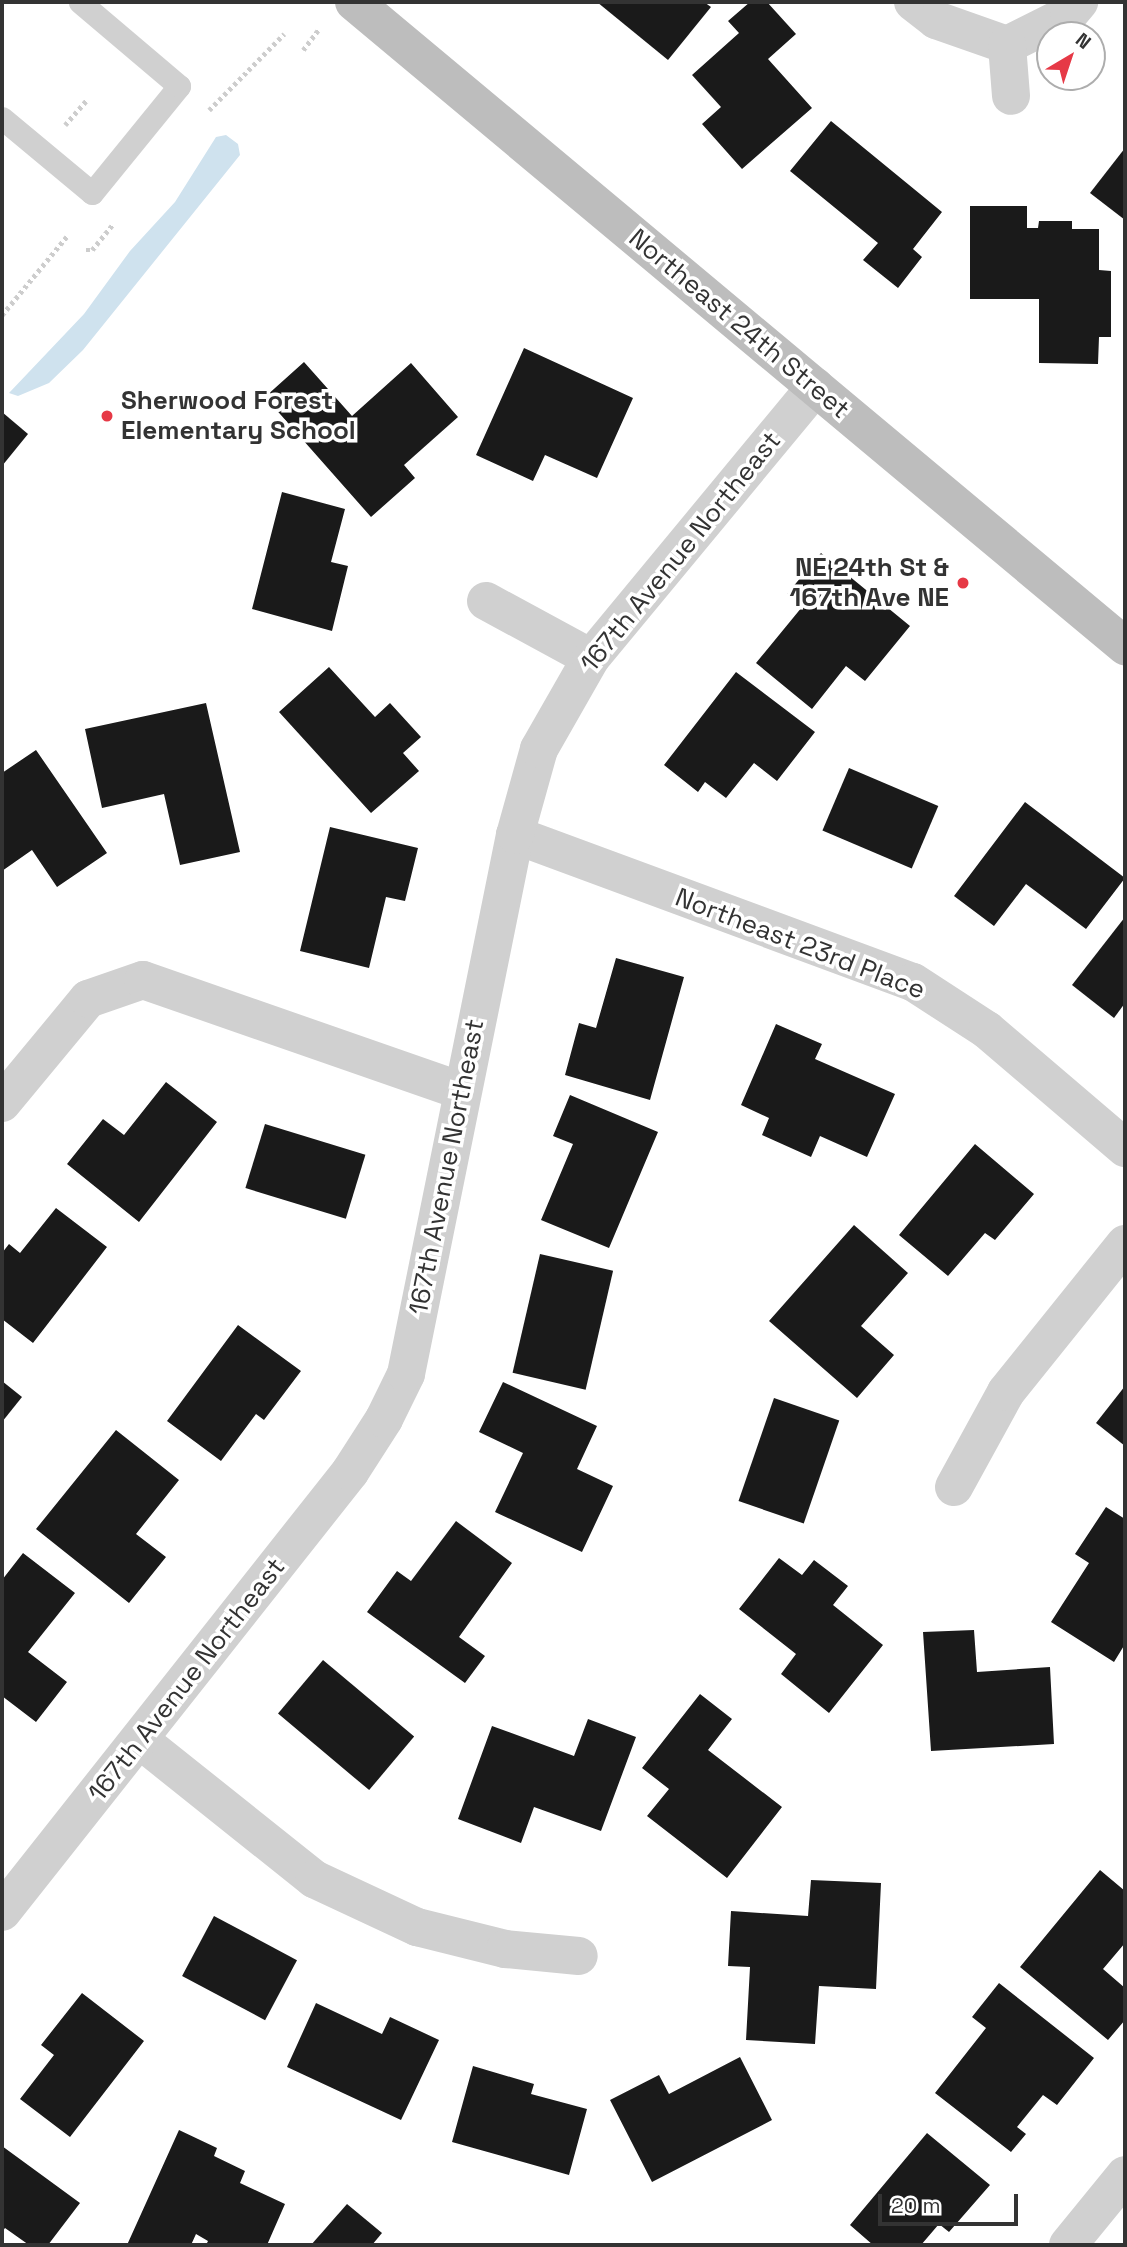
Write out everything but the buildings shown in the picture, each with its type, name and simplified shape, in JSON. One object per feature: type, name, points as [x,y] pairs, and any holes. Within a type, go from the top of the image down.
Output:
[{"type":"main road","name":"Northeast 24th Street","points":[[354,2],[1125,646]]},
{"type":"street","points":[[914,2],[936,20],[1007,45],[1069,14],[1079,2]]},
{"type":"street","points":[[1007,45],[1012,96]]},
{"type":"street","name":"167th Avenue Northeast","points":[[2,1912],[350,1472],[384,1419],[406,1374],[515,835],[539,749],[591,658],[815,387]]},
{"type":"street","points":[[486,601],[591,658]]},
{"type":"street","name":"Northeast 23rd Place","points":[[515,835],[913,982],[987,1030],[1125,1148]]},
{"type":"street","points":[[2,1102],[88,999],[143,980],[462,1091]]},
{"type":"street","points":[[954,1488],[1006,1392],[1125,1244]]},
{"type":"street","points":[[140,1740],[314,1879],[417,1927],[505,1949],[579,1956]]},
{"type":"street","points":[[1068,2245],[1125,2175]]},
{"type":"lane","points":[[2,118],[92,192],[179,86],[80,2]]},
{"type":"path","points":[[303,50],[320,28]]},
{"type":"path","points":[[207,112],[284,34]]},
{"type":"path","points":[[65,126],[87,100]]},
{"type":"path","points":[[86,250],[92,250],[118,218]]},
{"type":"path","points":[[2,315],[68,235]]},
{"type":"water","points":[[226,135],[238,144],[240,155],[83,350],[49,383],[18,396],[9,393],[84,314],[130,251],[175,202],[216,137]]},
{"type":"place","name":"Sherwood Forest Elementary School","points":[[107,416]]},
{"type":"place","name":"NE 24th St & 167th Ave NE","points":[[963,583]]}]
